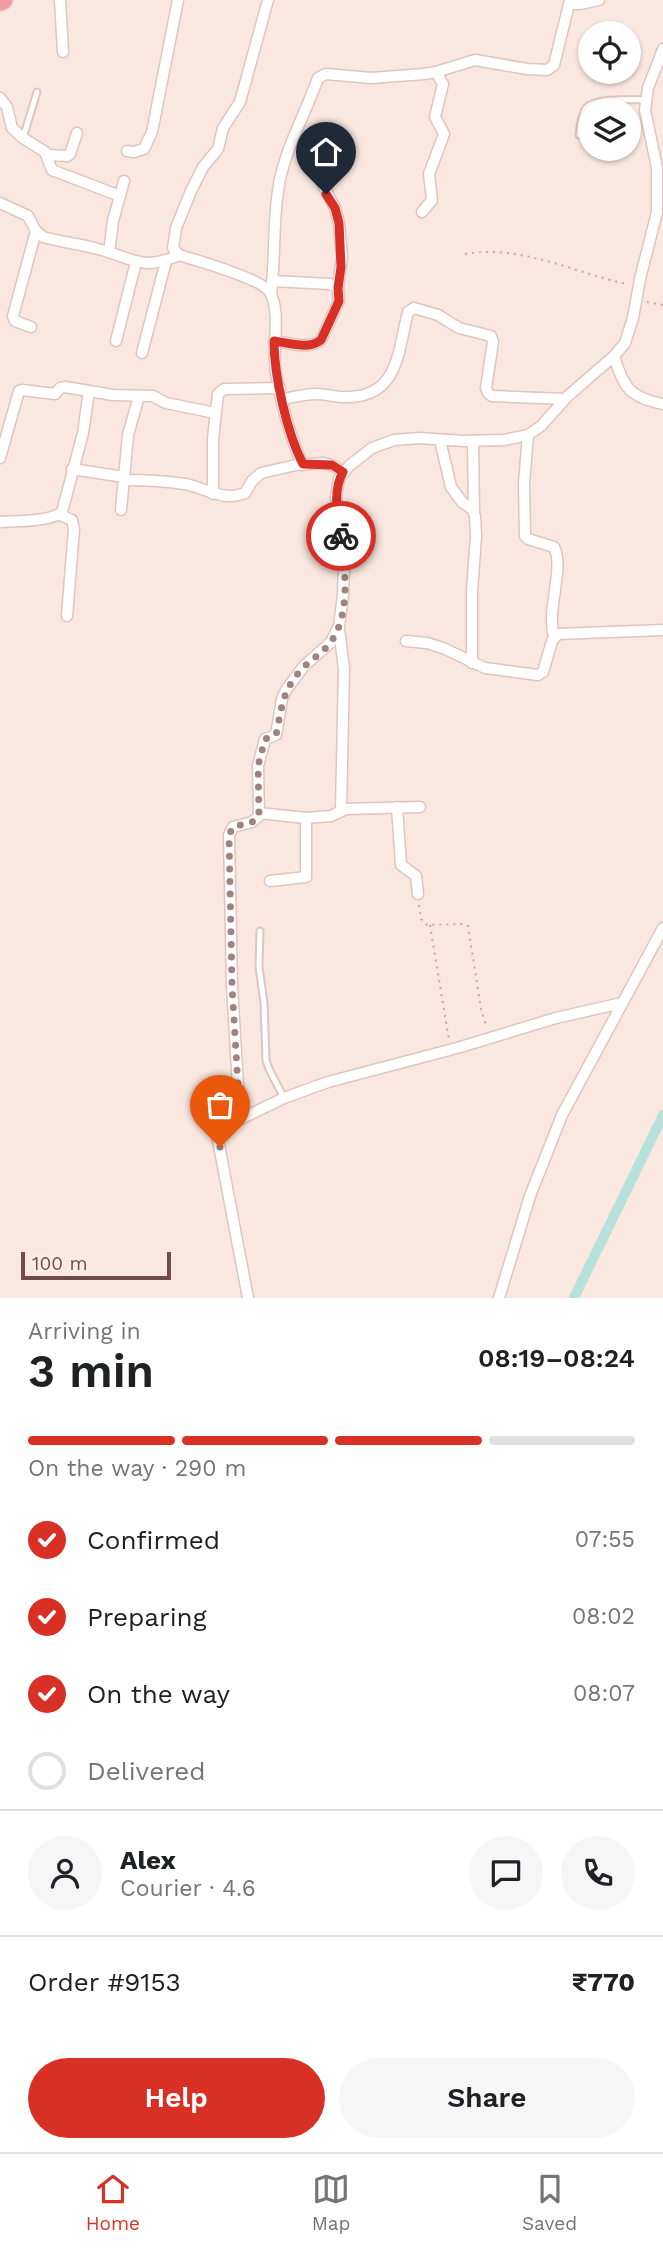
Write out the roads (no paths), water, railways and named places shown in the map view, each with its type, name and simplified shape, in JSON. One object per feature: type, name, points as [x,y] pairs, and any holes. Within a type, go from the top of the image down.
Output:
[{"type":"street","points":[[60,0],[63,52]]},
{"type":"street","points":[[127,151],[144,149],[152,131],[178,0]]},
{"type":"street","points":[[268,0],[240,102],[223,128],[218,149],[196,179],[176,228],[173,248],[179,255],[263,285],[271,293]]},
{"type":"street","points":[[303,464],[294,444],[275,365],[274,309],[271,293],[280,180],[293,136],[318,78],[326,74],[371,78],[436,72],[475,60],[541,71],[551,68],[570,2],[586,4],[599,0]]},
{"type":"street","points":[[341,810],[344,669],[339,626],[344,566],[336,497],[339,479],[363,454],[383,443],[406,438],[473,441],[504,440],[528,435],[541,426],[565,399],[614,356],[628,336],[657,212],[658,145],[647,121],[646,100],[651,77],[663,50]]},
{"type":"street","points":[[422,212],[432,200],[429,174],[444,134],[435,117],[443,84],[436,72]]},
{"type":"street","points":[[0,98],[7,107],[12,128],[48,155],[67,156],[77,133]]},
{"type":"street","points":[[274,341],[312,345],[318,343],[339,301],[342,247],[339,223],[335,208],[320,179],[325,145]]},
{"type":"street","points":[[48,155],[50,168],[56,173],[120,196]]},
{"type":"street","points":[[109,252],[113,221],[124,181]]},
{"type":"street","points":[[0,203],[28,216],[36,231],[43,237],[109,252],[136,262],[153,264],[179,255]]},
{"type":"street","points":[[31,327],[15,321],[13,316],[36,231]]},
{"type":"street","points":[[142,353],[166,261]]},
{"type":"street","points":[[116,341],[136,262]]},
{"type":"street","points":[[272,281],[330,284],[338,288]]},
{"type":"street","points":[[213,494],[218,394],[224,389],[351,397],[374,392],[382,388],[396,362],[408,312],[414,309],[438,315],[459,328],[491,336],[493,342],[486,388],[492,396],[565,399]]},
{"type":"street","points":[[614,356],[629,391],[663,404]]},
{"type":"street","points":[[0,458],[20,390],[55,394],[65,387],[157,397],[166,402],[215,413]]},
{"type":"street","points":[[60,515],[83,433],[89,391]]},
{"type":"street","points":[[121,510],[128,435],[139,396]]},
{"type":"street","points":[[406,641],[443,648],[472,663],[497,671],[538,675],[543,672],[554,636],[551,618],[557,565],[554,547],[525,536],[524,483],[528,435]]},
{"type":"street","points":[[440,440],[451,487],[474,513]]},
{"type":"street","points":[[472,663],[472,604],[477,536],[473,441]]},
{"type":"street","points":[[72,469],[182,484],[228,497],[248,491],[252,481],[261,473],[303,464],[332,465],[343,472]]},
{"type":"street","points":[[0,522],[60,515],[72,520],[74,529],[67,616]]},
{"type":"street","points":[[240,1119],[232,986],[228,843],[233,827],[252,822],[259,813],[258,766],[265,739],[276,735],[282,699],[292,680],[331,642],[339,626]]},
{"type":"street","points":[[554,636],[564,633],[663,630]]},
{"type":"street","points":[[397,807],[401,865],[416,876],[418,894]]},
{"type":"street","points":[[259,813],[306,818],[331,816],[341,810],[420,807]]},
{"type":"street","points":[[270,881],[306,877],[306,818]]},
{"type":"street","points":[[499,1298],[530,1196],[549,1145],[573,1093],[663,928]]},
{"type":"street","points":[[248,1298],[218,1134],[223,1127],[284,1098],[359,1073],[457,1048],[556,1018],[622,1003]]},
{"type":"lane","points":[[23,138],[37,92]]},
{"type":"lane","points":[[641,100],[646,100]]},
{"type":"lane","points":[[260,931],[259,967],[267,1060],[284,1098]]},
{"type":"waterway","points":[[574,1298],[663,1115]]}]
